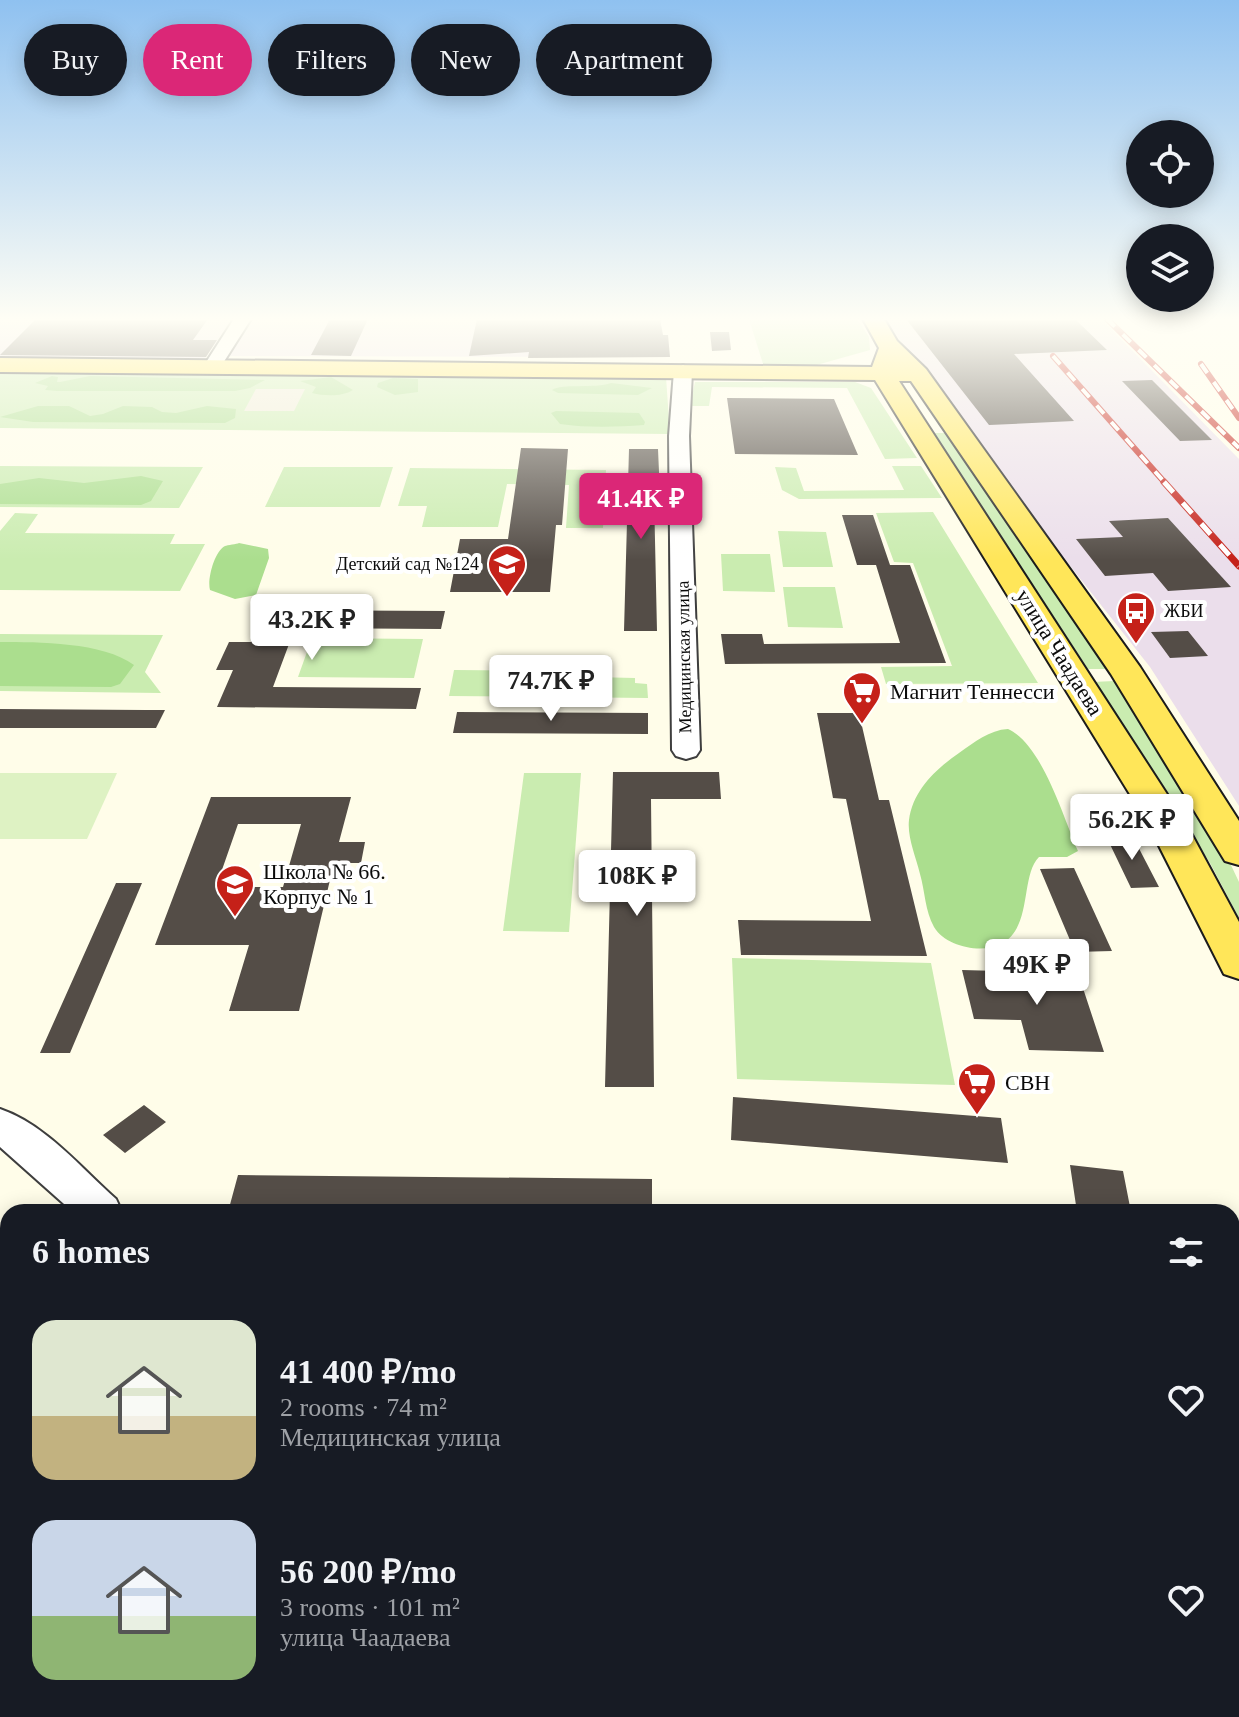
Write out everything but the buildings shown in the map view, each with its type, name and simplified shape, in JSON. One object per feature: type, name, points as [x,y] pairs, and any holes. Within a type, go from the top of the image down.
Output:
[{"type":"main road","name":"улица Чаадаева","points":[[909,399],[1166,822],[1239,963]]},
{"type":"main road","name":"улица Чаадаева","points":[[936,399],[1128,674],[1238,849]]},
{"type":"street","name":"Медицинская улица","points":[[681,399],[679,436],[686,750]]},
{"type":"street","points":[[0,1125],[32,1148],[92,1204]]},
{"type":"shaded area","points":[[250,399],[300,399],[294,411],[244,411]]},
{"type":"shaded area","points":[[944,399],[1180,399],[1239,459],[1239,806],[1150,667]]},
{"type":"green space","points":[[0,399],[668,399],[670,434],[0,428]]},
{"type":"green space","points":[[691,399],[710,399],[709,406],[690,406]]},
{"type":"green space","points":[[853,399],[878,399],[917,458],[885,459]]},
{"type":"green space","points":[[38,406],[69,406],[90,416],[123,406],[152,407],[162,412],[176,413],[207,406],[236,409],[235,418],[225,423],[33,422],[0,417]]},
{"type":"green space","points":[[551,413],[639,413],[645,422],[644,425],[612,427],[560,424]]},
{"type":"green space","points":[[933,433],[946,433],[1108,669],[1088,669]]},
{"type":"green space","points":[[0,466],[203,467],[179,508],[0,507]]},
{"type":"green space","points":[[892,466],[921,466],[942,498],[799,499],[782,490],[775,467],[796,468],[804,491],[904,490]]},
{"type":"green space","points":[[284,467],[393,467],[380,507],[265,507]]},
{"type":"green space","points":[[410,468],[606,470],[603,528],[566,528],[569,485],[507,484],[498,527],[422,527],[427,506],[398,506]]},
{"type":"green space","points":[[141,476],[163,481],[151,501],[141,505],[0,504],[0,484],[39,478],[84,483]]},
{"type":"green space","points":[[933,512],[1038,683],[886,684],[881,667],[952,666],[913,563],[894,562],[876,513]]},
{"type":"green space","points":[[15,513],[38,514],[25,533],[175,534],[170,544],[205,544],[180,591],[0,590],[0,531]]},
{"type":"green space","points":[[778,531],[826,532],[833,567],[783,567]]},
{"type":"green space","points":[[239,543],[268,549],[269,558],[256,595],[235,599],[210,590],[210,580],[212,566],[221,549]]},
{"type":"green space","points":[[721,554],[770,554],[775,592],[723,591]]},
{"type":"green space","points":[[783,587],[835,587],[843,628],[788,627]]},
{"type":"green space","points":[[0,634],[163,635],[145,672],[161,693],[0,691]]},
{"type":"green space","points":[[312,638],[423,639],[414,678],[298,677]]},
{"type":"green space","points":[[0,642],[51,643],[88,648],[121,657],[134,665],[120,684],[111,687],[0,686]]},
{"type":"green space","points":[[454,670],[592,671],[592,677],[635,678],[635,683],[647,684],[648,698],[449,696]]},
{"type":"green space","points":[[1114,681],[1230,863],[1239,882],[1239,918],[1210,863],[1093,682]]},
{"type":"green space","points":[[1008,729],[1020,737],[1041,765],[1078,851],[1067,857],[1039,857],[1033,866],[1018,926],[1011,936],[993,947],[965,947],[947,940],[931,921],[911,840],[911,809],[927,781],[942,766],[982,737]]},
{"type":"green space","points":[[0,773],[117,773],[87,839],[0,839]]},
{"type":"green space","points":[[524,773],[581,773],[569,932],[503,931]]},
{"type":"green space","points":[[732,958],[931,963],[955,1085],[737,1079]]},
{"type":"railway","points":[[1091,399],[1166,484]]},
{"type":"railway","points":[[1189,399],[1239,448]]},
{"type":"railway","points":[[1226,399],[1239,418]]},
{"type":"railway","points":[[1164,482],[1239,566]]},
{"type":"place","name":"Детский сад №124","points":[[507,598]]},
{"type":"place","name":"ЖБИ","points":[[1136,645]]},
{"type":"place","name":"Магнит Теннесси","points":[[862,725]]},
{"type":"place","name":"Школа № 66. Корпус № 1","points":[[235,918]]},
{"type":"place","name":"СВН","points":[[977,1116]]}]
